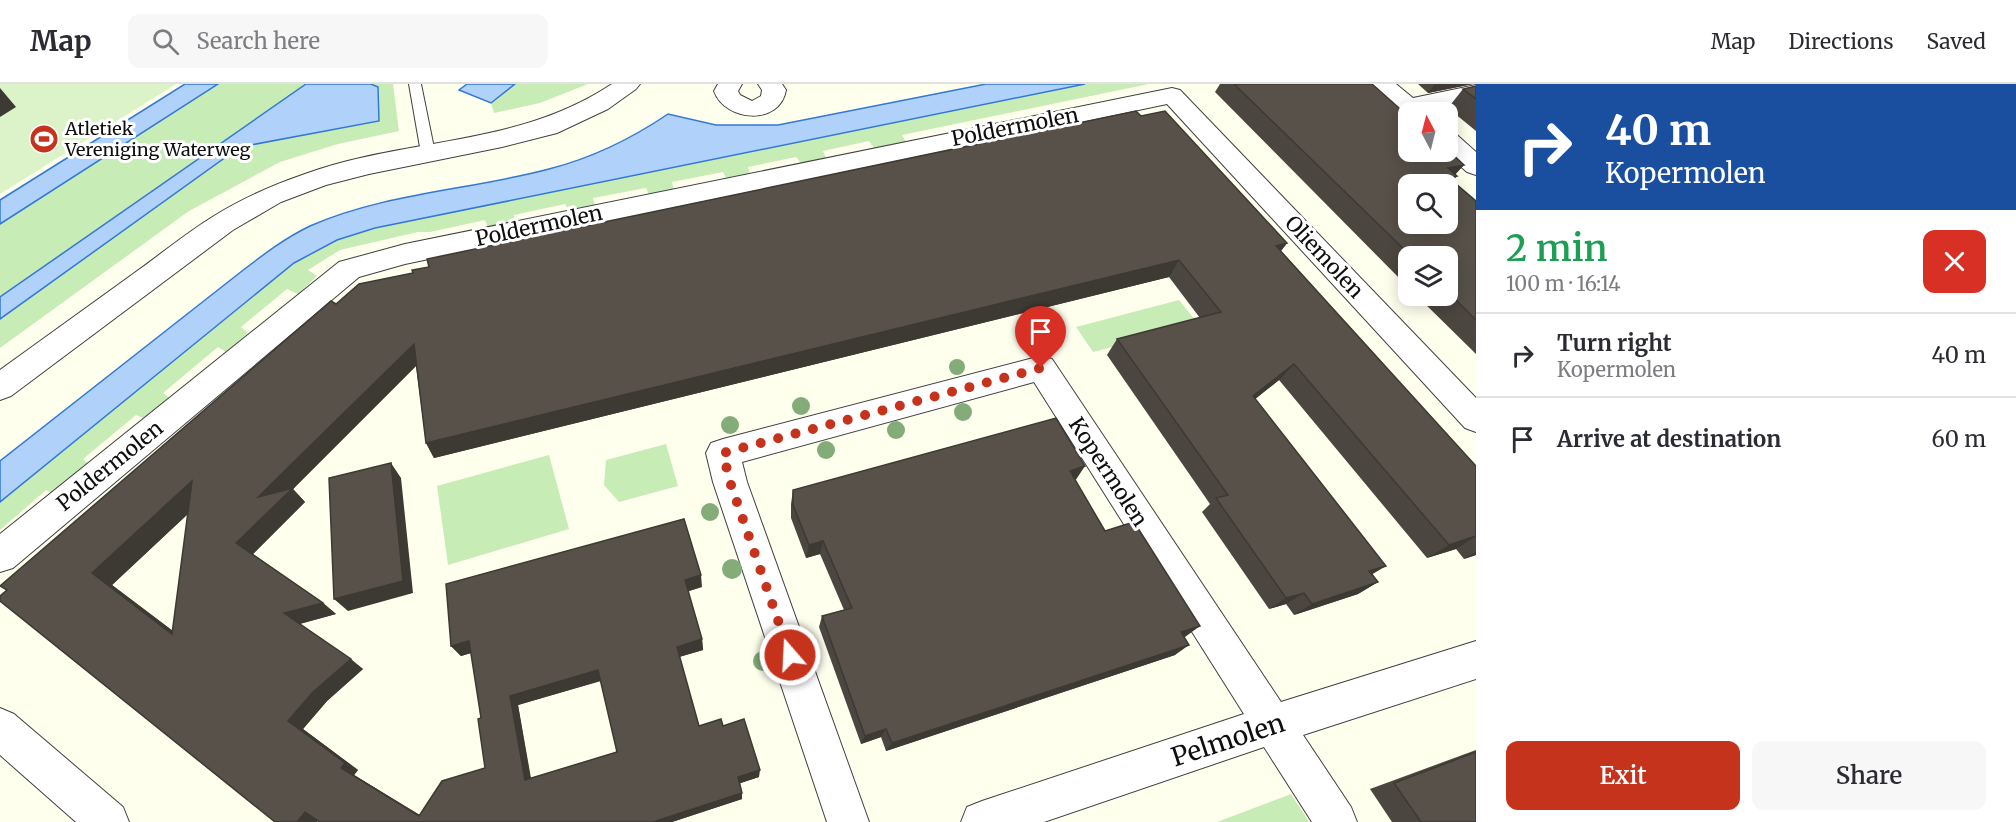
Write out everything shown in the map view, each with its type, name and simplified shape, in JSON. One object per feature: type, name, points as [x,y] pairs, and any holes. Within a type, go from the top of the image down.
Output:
[{"type":"street","points":[[0,387],[223,223],[272,196],[317,178],[369,165],[502,139],[548,127],[599,104],[628,84]]},
{"type":"street","points":[[730,84],[726,91],[730,101],[752,108],[767,104],[772,100],[774,90],[770,84]]},
{"type":"street","points":[[1381,84],[1402,102]]},
{"type":"street","points":[[1440,102],[1476,92]]},
{"type":"street","name":"Oliemolen","points":[[1172,95],[1476,419]]},
{"type":"street","name":"Poldermolen","points":[[0,556],[349,269],[405,254],[1172,95]]},
{"type":"street","points":[[1458,150],[1476,166]]},
{"type":"street","name":"Kopermolen","points":[[848,822],[730,482],[723,453],[1041,368],[1272,724]]},
{"type":"street","name":"Pelmolen","points":[[982,822],[1272,724],[1476,660]]},
{"type":"street","points":[[1272,724],[1336,822]]},
{"type":"street","points":[[0,728],[108,822]]},
{"type":"lane","points":[[415,84],[428,153]]},
{"type":"green space","name":"Atletiek Vereniging Waterweg","points":[[0,84],[176,84],[0,194]]},
{"type":"green space","points":[[218,84],[306,84],[0,297],[0,224]]},
{"type":"green space","points":[[371,84],[393,84],[399,131],[338,144],[280,162],[189,211],[0,348],[0,319],[240,147],[379,121],[378,87]]},
{"type":"green space","points":[[515,84],[588,84],[540,103],[494,113],[491,103]]},
{"type":"green space","points":[[1085,84],[1149,84],[902,135],[906,142],[874,148],[869,141],[823,151],[826,158],[801,163],[796,157],[748,167],[750,174],[726,178],[723,172],[672,182],[674,190],[649,195],[646,188],[593,198],[595,205],[569,211],[565,204],[514,215],[515,222],[488,228],[485,220],[430,232],[418,232],[340,250],[308,270],[317,276],[298,294],[287,289],[241,327],[248,333],[226,352],[218,347],[163,393],[170,398],[146,419],[136,415],[83,459],[90,466],[55,495],[46,490],[0,530],[0,502],[294,263],[337,240],[375,228]]},
{"type":"green space","points":[[1179,300],[1199,325],[1093,352],[1076,327]]},
{"type":"green space","points":[[666,444],[678,486],[619,502],[604,485],[606,460]]},
{"type":"green space","points":[[549,455],[569,529],[448,565],[437,486]]},
{"type":"green space","points":[[1291,794],[1309,822],[1217,822]]},
{"type":"water","points":[[185,84],[218,84],[0,224],[0,200]]},
{"type":"water","points":[[306,84],[371,84],[378,87],[379,121],[240,147],[0,319],[0,297]]},
{"type":"water","points":[[467,84],[515,84],[491,103],[459,90]]},
{"type":"water","points":[[986,84],[1085,84],[375,228],[337,240],[294,263],[0,502],[0,461],[250,265],[283,241],[310,226],[368,206],[565,165],[611,147],[668,114],[716,125],[778,125]]},
{"type":"building","points":[[1234,84],[1372,84],[1398,107],[1398,162],[1458,162],[1458,159],[1464,165],[1448,168],[1455,174],[1398,174],[1398,234],[1458,234],[1458,186],[1476,201],[1476,320],[1458,302],[1458,246],[1401,246]]},
{"type":"building","points":[[1476,86],[1476,99],[1463,89]]},
{"type":"building","points":[[1136,111],[1141,116],[1165,111],[1287,243],[1276,246],[1476,466],[1476,536],[1449,545],[1294,364],[1253,396],[1386,566],[1369,571],[1378,582],[1312,604],[1304,593],[1286,598],[1216,498],[1228,495],[1117,339],[1221,312],[1179,260],[426,443],[414,344],[258,497],[293,488],[236,543],[323,603],[284,613],[351,659],[313,692],[288,721],[345,763],[341,768],[419,816],[442,781],[485,768],[478,719],[481,718],[469,641],[451,646],[446,584],[684,519],[701,575],[685,580],[702,639],[677,647],[699,726],[721,719],[723,726],[744,719],[760,770],[738,777],[742,793],[653,822],[320,822],[305,812],[297,822],[275,822],[0,601],[0,596],[7,590],[0,586],[331,301],[336,304],[359,284],[413,273],[412,270],[429,267],[427,259]],"holes":[[[192,481],[172,634],[92,573]],[[598,670],[617,752],[525,780],[510,696]]]},
{"type":"building","points":[[1056,418],[1085,466],[1070,471],[1105,531],[1134,522],[1200,626],[1181,632],[1189,645],[892,743],[886,729],[865,736],[822,616],[852,608],[823,541],[809,545],[793,505],[793,490]]},
{"type":"building","points":[[391,463],[403,581],[334,599],[329,478]]},
{"type":"building","points":[[1476,752],[1476,822],[1421,822],[1394,783]]},
{"type":"place","name":"Atletiek Vereniging Waterweg","points":[[44,139]]},
{"type":"route","points":[[790,655],[730,482],[723,453],[1041,368]]}]
